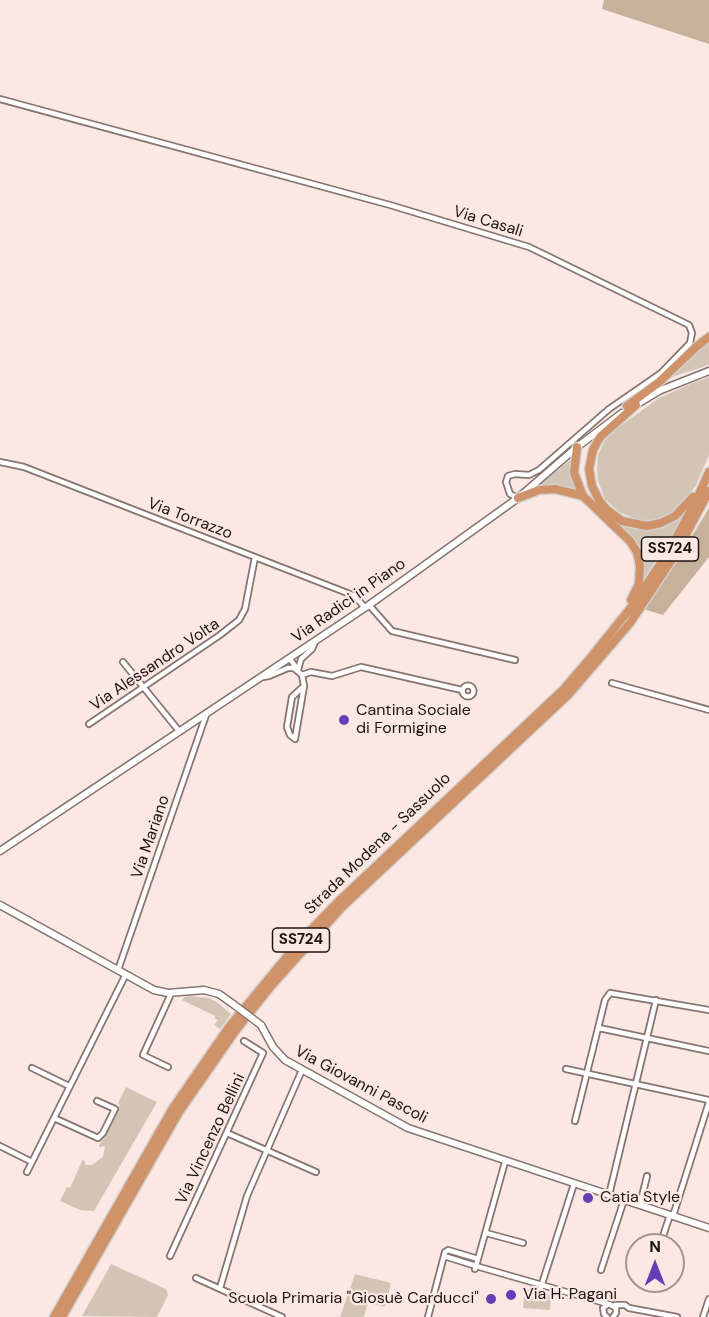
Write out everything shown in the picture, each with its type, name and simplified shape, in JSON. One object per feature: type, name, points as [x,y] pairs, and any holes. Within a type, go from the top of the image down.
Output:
[{"type":"highway","points":[[616,417],[709,337]]},
{"type":"highway","points":[[636,405],[600,437],[593,450],[589,469],[592,486],[598,500],[606,509],[622,521],[633,524],[647,526],[661,523],[686,507],[707,476]]},
{"type":"highway","points":[[577,447],[574,472],[583,496],[630,541],[637,552],[640,566],[639,584],[626,622]]},
{"type":"highway","name":"Strada Modena - Sassuolo","points":[[54,1317],[173,1107],[229,1027],[266,980],[338,902],[562,690],[626,622],[669,551],[707,476]]},
{"type":"highway","points":[[518,498],[539,490],[555,489],[583,496]]},
{"type":"highway","name":"Strada Modena - Sassuolo","points":[[62,1317],[179,1112],[236,1030],[342,907],[568,694],[626,622],[675,555],[709,491]]},
{"type":"street","name":"Via Casali","points":[[0,99],[410,211],[529,247],[689,325],[692,333],[690,343],[661,374],[609,409],[539,470],[529,475],[508,476],[506,482],[510,494],[518,498]]},
{"type":"street","name":"Via Radici in Piano","points":[[0,851],[367,606],[518,498],[616,417],[661,390],[709,371]]},
{"type":"street","name":"Via Torrazzo","points":[[0,462],[30,468],[355,596],[392,631],[515,660]]},
{"type":"street","name":"Via Alessandro Volta","points":[[88,724],[239,620],[245,609],[255,557]]},
{"type":"street","points":[[298,670],[301,658],[312,649],[315,642]]},
{"type":"street","points":[[290,658],[302,675],[304,686],[295,739],[290,735],[287,727],[292,697],[304,686]]},
{"type":"street","points":[[123,662],[179,731]]},
{"type":"street","points":[[260,677],[269,676],[288,668],[298,670]]},
{"type":"street","points":[[302,675],[311,672],[332,676],[361,668],[462,690]]},
{"type":"street","points":[[411,686],[412,678]]},
{"type":"street","points":[[612,682],[709,710]]},
{"type":"street","name":"Via Mariano","points":[[118,969],[207,712]]},
{"type":"street","name":"Via Giovanni Pascoli","points":[[0,905],[154,990],[168,993],[204,990],[219,994],[261,1025],[278,1054],[285,1060],[408,1128],[709,1228]]},
{"type":"street","points":[[27,1172],[126,974]]},
{"type":"street","points":[[168,993],[170,996],[143,1055],[168,1067]]},
{"type":"street","points":[[575,1121],[605,1000],[610,993],[656,999],[709,1010]]},
{"type":"street","points":[[609,1195],[656,999]]},
{"type":"street","points":[[599,1028],[709,1051]]},
{"type":"street","name":"Via Vincenzo Bellini","points":[[170,1256],[263,1053],[244,1041]]},
{"type":"street","points":[[32,1068],[69,1086]]},
{"type":"street","points":[[220,1288],[247,1196],[302,1070]]},
{"type":"street","points":[[566,1070],[709,1101],[665,1233]]},
{"type":"street","points":[[54,1118],[98,1137],[103,1133],[115,1109],[97,1101]]},
{"type":"street","points":[[227,1133],[316,1172]]},
{"type":"street","points":[[0,1146],[32,1162]]},
{"type":"street","points":[[476,1267],[506,1162]]},
{"type":"street","points":[[640,1205],[647,1176]]},
{"type":"street","points":[[541,1288],[574,1184]]},
{"type":"street","points":[[601,1270],[624,1200]]},
{"type":"street","points":[[486,1233],[523,1243]]},
{"type":"street","points":[[428,1317],[445,1251],[478,1259]]},
{"type":"street","points":[[444,1256],[541,1288],[677,1317]]},
{"type":"street","points":[[196,1278],[282,1317]]},
{"type":"street","points":[[703,1317],[709,1299]]},
{"type":"street","points":[[594,1301],[603,1308],[607,1317]]},
{"type":"street","points":[[603,1308],[608,1304]]},
{"type":"street","points":[[615,1305],[617,1311]]},
{"type":"street","points":[[613,1317],[617,1311],[629,1308]]},
{"type":"shaded area","points":[[604,0],[709,0],[709,44],[602,9]]},
{"type":"shaded area","points":[[709,343],[709,365],[672,377],[701,349]]},
{"type":"shaded area","points":[[709,377],[709,455],[696,485],[676,512],[658,520],[641,521],[619,512],[605,499],[598,481],[598,455],[605,440],[659,398]]},
{"type":"shaded area","points":[[573,458],[576,489],[565,486],[537,487]]},
{"type":"shaded area","points":[[709,508],[709,557],[663,615],[643,609],[680,556]]},
{"type":"shaded area","points":[[683,516],[643,580],[638,545],[622,526],[647,530],[666,527]]},
{"type":"shaded area","points":[[190,996],[209,998],[231,1014],[220,1029],[214,1025],[218,1020],[214,1018],[215,1016],[182,1000]]},
{"type":"shaded area","points":[[126,1087],[157,1102],[94,1211],[80,1210],[60,1201],[67,1187],[70,1188],[83,1159],[86,1165],[92,1165],[103,1157],[105,1146],[99,1147],[99,1145],[120,1105],[118,1103]]},
{"type":"shaded area","points":[[111,1264],[166,1289],[168,1295],[157,1317],[82,1316]]},
{"type":"shaded area","points":[[355,1274],[391,1283],[385,1307],[368,1303],[364,1317],[340,1317]]},
{"type":"shaded area","points":[[525,1288],[551,1295],[550,1310],[523,1308]]},
{"type":"place","name":"Cantina Sociale di Formigine","points":[[344,720]]},
{"type":"place","name":"Catia Style","points":[[588,1198]]},
{"type":"place","name":"Via H. Pagani","points":[[511,1295]]},
{"type":"place","name":"Scuola Primaria \"Giosuè Carducci\"","points":[[491,1299]]}]
